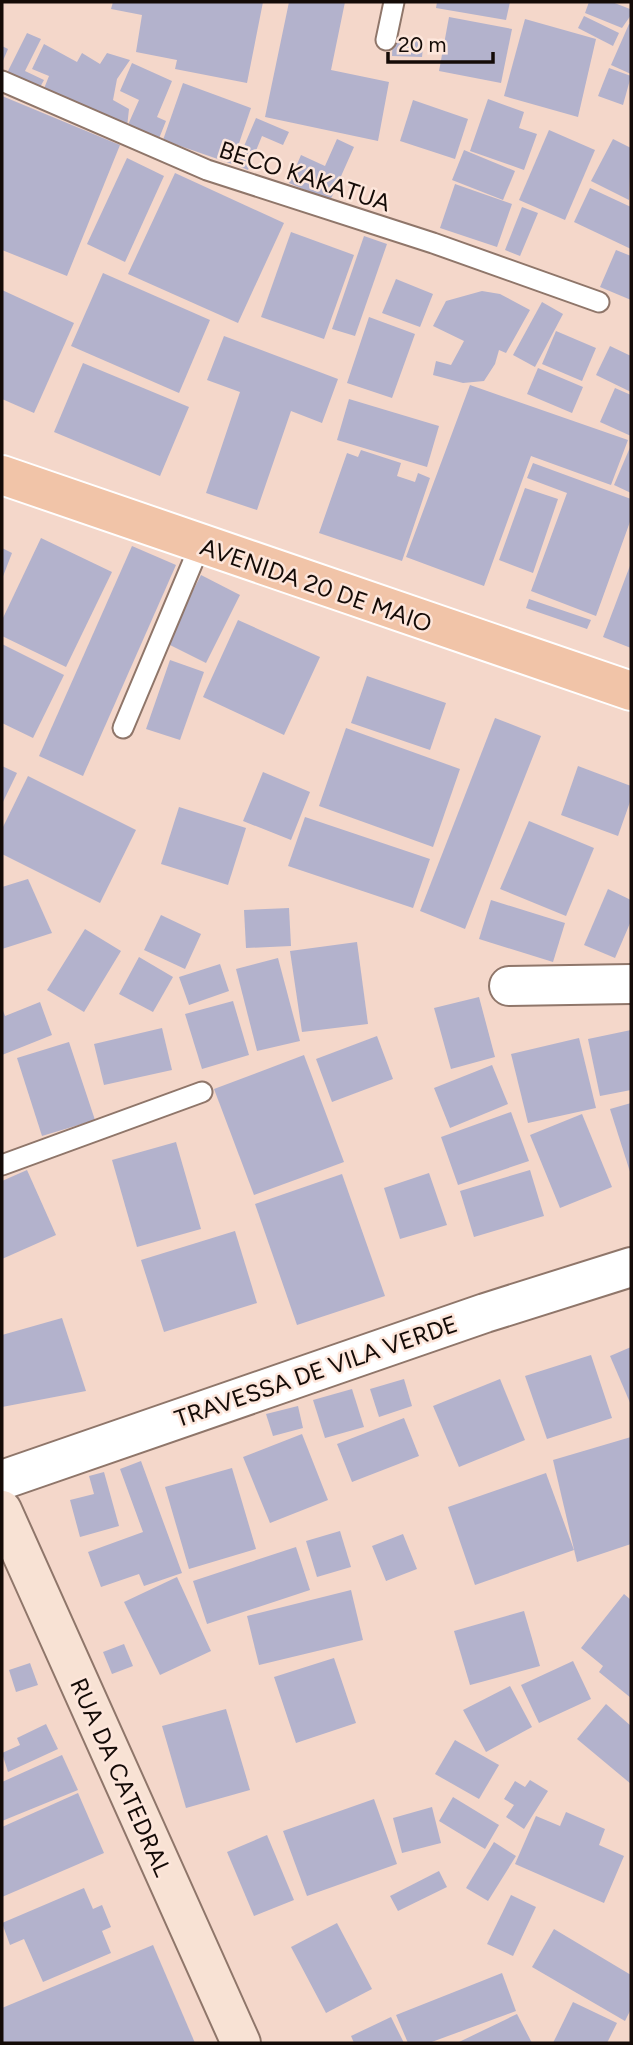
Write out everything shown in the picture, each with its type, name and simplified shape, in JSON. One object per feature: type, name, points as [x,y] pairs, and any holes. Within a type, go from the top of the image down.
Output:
[{"type":"main road","name":"AVENIDA 20 DE MAIO","points":[[2,475],[631,691]]},
{"type":"main road","name":"RUA DA CATEDRAL","points":[[2,1510],[241,2043]]},
{"type":"street","points":[[509,986],[631,984]]},
{"type":"street","name":"TRAVESSA DE VILA VERDE","points":[[2,1480],[485,1312],[631,1267]]},
{"type":"lane","points":[[386,40],[394,2]]},
{"type":"lane","name":"BECO KAKATUA","points":[[2,81],[207,170],[433,243],[599,302]]},
{"type":"lane","points":[[123,728],[200,545]]},
{"type":"lane","points":[[2,1165],[202,1092]]},
{"type":"building","points":[[113,2],[263,2],[247,83],[175,69],[177,60],[136,52],[142,15],[111,9]]},
{"type":"building","points":[[289,2],[345,2],[331,70],[389,82],[378,141],[265,117]]},
{"type":"building","points":[[437,2],[510,2],[506,20],[436,8]]},
{"type":"building","points":[[589,2],[612,2],[630,9],[631,15],[622,28],[585,13]]},
{"type":"building","points":[[584,16],[619,33],[613,46],[578,28]]},
{"type":"building","points":[[449,17],[512,29],[501,83],[439,71]]},
{"type":"building","points":[[525,19],[596,39],[578,117],[504,96]]},
{"type":"building","points":[[629,24],[631,25],[631,74],[611,65]]},
{"type":"building","points":[[27,33],[41,39],[25,71],[44,80],[38,91],[6,75]]},
{"type":"building","points":[[393,36],[424,39],[422,57],[392,56]]},
{"type":"building","points":[[44,44],[77,62],[82,53],[100,64],[107,53],[130,60],[117,79],[113,100],[129,109],[127,127],[43,91],[49,76],[32,69]]},
{"type":"building","points":[[2,46],[8,49],[2,63]]},
{"type":"building","points":[[132,63],[172,81],[157,117],[166,121],[158,141],[127,127],[139,100],[120,91]]},
{"type":"building","points":[[609,68],[631,76],[623,105],[598,96]]},
{"type":"building","points":[[183,83],[251,108],[232,164],[163,140]]},
{"type":"building","points":[[2,96],[120,145],[67,276],[2,250]]},
{"type":"building","points":[[488,99],[524,112],[519,128],[537,134],[524,170],[470,151]]},
{"type":"building","points":[[413,100],[468,119],[455,159],[400,141]]},
{"type":"building","points":[[256,118],[289,132],[283,145],[262,136],[248,170],[236,165]]},
{"type":"building","points":[[549,130],[595,150],[565,220],[519,200]]},
{"type":"building","points":[[337,139],[354,147],[330,201],[289,183],[301,155],[325,166]]},
{"type":"building","points":[[613,139],[631,148],[629,200],[591,181]]},
{"type":"building","points":[[464,150],[515,171],[503,200],[452,180]]},
{"type":"building","points":[[127,158],[164,176],[125,262],[87,244]]},
{"type":"building","points":[[175,173],[284,223],[238,323],[128,274]]},
{"type":"building","points":[[455,184],[512,204],[497,247],[440,228]]},
{"type":"building","points":[[590,188],[631,207],[631,249],[574,222]]},
{"type":"building","points":[[522,207],[538,213],[520,256],[505,250]]},
{"type":"building","points":[[291,232],[354,255],[324,339],[261,317]]},
{"type":"building","points":[[364,236],[387,244],[355,336],[332,329]]},
{"type":"building","points":[[616,250],[631,256],[631,300],[600,287]]},
{"type":"building","points":[[103,273],[210,320],[179,393],[71,346]]},
{"type":"building","points":[[396,279],[433,294],[420,327],[382,313]]},
{"type":"building","points":[[2,290],[74,323],[34,413],[2,399]]},
{"type":"building","points":[[482,291],[500,294],[530,310],[506,353],[499,350],[495,364],[484,381],[463,383],[433,375],[436,361],[451,365],[464,341],[433,326],[446,301]]},
{"type":"building","points":[[542,302],[563,314],[535,367],[513,355]]},
{"type":"building","points":[[369,317],[415,334],[392,398],[347,383]]},
{"type":"building","points":[[556,331],[596,348],[582,381],[542,364]]},
{"type":"building","points":[[224,336],[338,379],[322,423],[291,411],[257,510],[206,493],[240,392],[207,380]]},
{"type":"building","points":[[610,346],[631,356],[631,392],[596,375]]},
{"type":"building","points":[[83,363],[189,407],[160,476],[54,432]]},
{"type":"building","points":[[538,368],[583,387],[572,413],[527,394]]},
{"type":"building","points":[[470,385],[628,440],[611,485],[531,456],[484,586],[406,557]]},
{"type":"building","points":[[615,388],[631,395],[631,436],[600,422]]},
{"type":"building","points":[[349,399],[439,426],[427,467],[337,440]]},
{"type":"building","points":[[631,445],[631,493],[614,485]]},
{"type":"building","points":[[361,450],[401,463],[397,476],[415,482],[418,473],[430,478],[402,561],[319,533],[347,453],[358,457]]},
{"type":"building","points":[[533,463],[631,499],[631,519],[596,616],[531,591],[567,493],[527,478]]},
{"type":"building","points":[[525,488],[558,499],[533,573],[499,560]]},
{"type":"building","points":[[41,538],[112,572],[66,667],[2,636],[2,620]]},
{"type":"building","points":[[132,546],[176,565],[83,776],[39,756]]},
{"type":"building","points":[[2,548],[12,553],[2,579]]},
{"type":"building","points":[[631,563],[631,648],[603,637]]},
{"type":"building","points":[[201,575],[240,595],[206,663],[166,643]]},
{"type":"building","points":[[529,599],[591,620],[587,629],[526,608]]},
{"type":"building","points":[[238,620],[320,657],[284,735],[203,697]]},
{"type":"building","points":[[2,644],[64,675],[33,738],[2,723]]},
{"type":"building","points":[[170,660],[204,672],[180,740],[146,729]]},
{"type":"building","points":[[367,676],[446,703],[430,750],[351,723]]},
{"type":"building","points":[[495,718],[541,736],[465,929],[420,911]]},
{"type":"building","points":[[346,728],[460,769],[433,847],[319,806]]},
{"type":"building","points":[[2,766],[17,773],[2,804]]},
{"type":"building","points":[[578,766],[631,786],[631,799],[618,836],[561,815]]},
{"type":"building","points":[[263,772],[310,792],[291,840],[243,821]]},
{"type":"building","points":[[28,776],[136,830],[100,903],[2,854],[2,829]]},
{"type":"building","points":[[179,807],[246,828],[228,885],[161,864]]},
{"type":"building","points":[[305,817],[430,859],[413,908],[288,866]]},
{"type":"building","points":[[529,821],[594,848],[566,916],[500,889]]},
{"type":"building","points":[[28,879],[52,933],[2,949],[2,887]]},
{"type":"building","points":[[608,889],[631,900],[631,921],[615,958],[584,945]]},
{"type":"building","points":[[491,900],[565,923],[553,962],[479,939]]},
{"type":"building","points":[[289,908],[291,946],[246,948],[244,910]]},
{"type":"building","points":[[161,915],[201,934],[185,969],[144,950]]},
{"type":"building","points":[[85,929],[121,951],[84,1012],[47,990]]},
{"type":"building","points":[[357,942],[368,1024],[302,1032],[290,951]]},
{"type":"building","points":[[139,957],[173,977],[153,1012],[119,994]]},
{"type":"building","points":[[278,958],[300,1041],[257,1051],[236,969]]},
{"type":"building","points":[[220,964],[229,991],[189,1005],[179,977]]},
{"type":"building","points":[[479,997],[495,1057],[451,1069],[434,1008]]},
{"type":"building","points":[[233,1001],[249,1055],[202,1069],[185,1014]]},
{"type":"building","points":[[40,1002],[52,1035],[2,1055],[2,1008],[5,1016]]},
{"type":"building","points":[[162,1028],[172,1070],[104,1085],[94,1044]]},
{"type":"building","points":[[631,1030],[631,1090],[600,1096],[588,1039]]},
{"type":"building","points":[[377,1036],[393,1079],[332,1102],[316,1059]]},
{"type":"building","points":[[579,1038],[596,1108],[528,1123],[511,1054]]},
{"type":"building","points":[[69,1042],[95,1120],[42,1136],[17,1058]]},
{"type":"building","points":[[304,1055],[344,1162],[254,1195],[214,1089]]},
{"type":"building","points":[[492,1065],[508,1104],[450,1128],[434,1088]]},
{"type":"building","points":[[631,1103],[631,1175],[610,1109]]},
{"type":"building","points":[[511,1112],[529,1161],[458,1185],[441,1137]]},
{"type":"building","points":[[582,1114],[612,1187],[560,1208],[530,1135]]},
{"type":"building","points":[[176,1142],[201,1229],[137,1247],[112,1160]]},
{"type":"building","points":[[27,1170],[56,1235],[2,1259],[2,1181]]},
{"type":"building","points":[[530,1170],[544,1216],[474,1237],[460,1191]]},
{"type":"building","points":[[429,1173],[447,1225],[400,1239],[384,1188]]},
{"type":"building","points":[[342,1174],[385,1296],[297,1325],[255,1204]]},
{"type":"building","points":[[235,1231],[257,1303],[164,1332],[141,1260]]},
{"type":"building","points":[[62,1318],[86,1391],[2,1407],[2,1335]]},
{"type":"building","points":[[631,1347],[631,1405],[610,1356]]},
{"type":"building","points":[[591,1355],[612,1418],[547,1439],[525,1376]]},
{"type":"building","points":[[404,1379],[412,1406],[379,1417],[370,1389]]},
{"type":"building","points":[[500,1379],[525,1440],[459,1467],[433,1406]]},
{"type":"building","points":[[352,1389],[364,1427],[325,1438],[313,1400]]},
{"type":"building","points":[[298,1406],[303,1428],[273,1436],[266,1414]]},
{"type":"building","points":[[404,1418],[419,1456],[352,1482],[337,1444]]},
{"type":"building","points":[[302,1434],[328,1500],[270,1523],[243,1457]]},
{"type":"building","points":[[631,1437],[631,1544],[577,1562],[553,1460]]},
{"type":"building","points":[[141,1461],[182,1573],[144,1586],[139,1574],[101,1587],[88,1552],[143,1532],[120,1469]]},
{"type":"building","points":[[232,1468],[256,1549],[189,1569],[165,1487]]},
{"type":"building","points":[[104,1472],[119,1526],[80,1537],[70,1500],[94,1494],[89,1476]]},
{"type":"building","points":[[546,1473],[574,1550],[475,1585],[448,1507]]},
{"type":"building","points":[[340,1531],[351,1567],[317,1577],[306,1541]]},
{"type":"building","points":[[403,1534],[417,1569],[386,1581],[372,1546]]},
{"type":"building","points":[[296,1547],[310,1590],[207,1624],[193,1581]]},
{"type":"building","points":[[177,1577],[211,1651],[160,1675],[124,1602]]},
{"type":"building","points":[[351,1590],[363,1640],[259,1665],[247,1616]]},
{"type":"building","points":[[624,1594],[631,1600],[631,1698],[599,1672],[603,1666],[581,1648]]},
{"type":"building","points":[[524,1611],[540,1666],[470,1685],[454,1631]]},
{"type":"building","points":[[124,1644],[133,1666],[112,1674],[103,1652]]},
{"type":"building","points":[[334,1658],[356,1723],[296,1743],[274,1677]]},
{"type":"building","points":[[573,1661],[591,1699],[539,1723],[521,1685]]},
{"type":"building","points":[[30,1663],[38,1685],[16,1692],[9,1670]]},
{"type":"building","points":[[510,1686],[532,1727],[486,1752],[463,1710]]},
{"type":"building","points":[[606,1704],[631,1726],[631,1784],[577,1739]]},
{"type":"building","points":[[226,1709],[250,1790],[186,1808],[162,1726]]},
{"type":"building","points":[[46,1724],[58,1749],[8,1772],[2,1753],[20,1745],[17,1738]]},
{"type":"building","points":[[455,1740],[499,1765],[479,1799],[435,1774]]},
{"type":"building","points":[[62,1755],[78,1790],[2,1821],[2,1782]]},
{"type":"building","points":[[530,1780],[548,1791],[524,1829],[506,1817],[514,1805],[504,1799],[515,1781],[525,1787]]},
{"type":"building","points":[[78,1793],[104,1853],[2,1897],[2,1827]]},
{"type":"building","points":[[453,1797],[499,1825],[485,1849],[439,1821]]},
{"type":"building","points":[[374,1799],[397,1864],[307,1896],[283,1831]]},
{"type":"building","points":[[432,1807],[441,1843],[402,1853],[393,1818]]},
{"type":"building","points":[[566,1812],[605,1829],[599,1845],[624,1856],[604,1903],[515,1864],[536,1816],[560,1826]]},
{"type":"building","points":[[267,1835],[294,1900],[254,1916],[227,1852]]},
{"type":"building","points":[[494,1842],[516,1856],[488,1901],[466,1888]]},
{"type":"building","points":[[439,1871],[447,1887],[398,1911],[390,1896]]},
{"type":"building","points":[[84,1888],[93,1909],[102,1905],[111,1927],[102,1931],[111,1953],[43,1982],[24,1939],[10,1945],[2,1923]]},
{"type":"building","points":[[511,1895],[536,1907],[513,1956],[487,1944]]},
{"type":"building","points":[[337,1923],[372,1989],[326,2013],[291,1947]]},
{"type":"building","points":[[554,1929],[631,1975],[631,2009],[625,2021],[532,1967]]},
{"type":"building","points":[[153,1945],[195,2043],[2,2043],[2,2008]]},
{"type":"building","points":[[502,1973],[516,2011],[429,2043],[408,2043],[396,2015]]},
{"type":"building","points":[[573,2002],[617,2023],[607,2043],[553,2043]]},
{"type":"building","points":[[517,2014],[532,2043],[457,2043]]},
{"type":"building","points":[[391,2017],[404,2043],[354,2043],[351,2036]]}]
